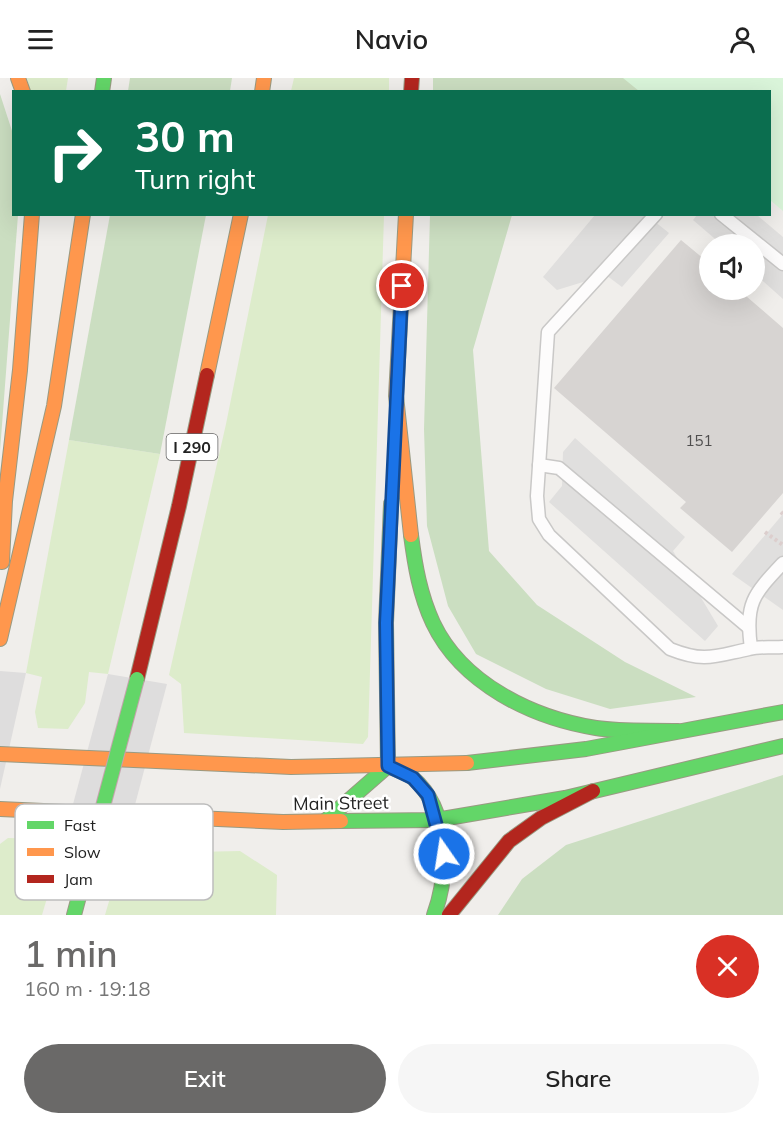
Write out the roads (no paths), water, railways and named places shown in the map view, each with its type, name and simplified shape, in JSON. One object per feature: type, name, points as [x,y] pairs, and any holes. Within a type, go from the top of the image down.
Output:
[{"type":"main road","points":[[0,624],[5,501],[20,370],[32,216]]},
{"type":"main road","points":[[0,639],[54,406],[83,216]]},
{"type":"main road","name":"I 290","points":[[104,804],[179,506],[241,216]]},
{"type":"main road","points":[[325,821],[388,766],[386,623],[405,216]]},
{"type":"main road","points":[[396,398],[410,528],[423,599],[433,623],[453,654],[478,678],[504,696],[565,722],[598,729],[678,731]]},
{"type":"main road","name":"Main Street","points":[[0,754],[310,768],[467,763],[603,748],[678,731],[783,712]]},
{"type":"main road","name":"Main Street","points":[[213,819],[436,820],[592,791],[783,746]]},
{"type":"main road","points":[[388,766],[413,778],[428,795],[436,820],[444,854],[444,882],[434,915]]},
{"type":"main road","points":[[449,915],[477,878],[515,836],[534,822],[592,791]]},
{"type":"main road","name":"Main Street","points":[[0,809],[15,810]]},
{"type":"main road","name":"I 290","points":[[74,915],[78,900]]},
{"type":"lane","points":[[654,216],[548,332],[538,465],[539,519],[549,534],[670,650],[690,658],[721,658],[751,648],[783,647]]},
{"type":"lane","points":[[723,216],[783,264]]},
{"type":"lane","points":[[538,465],[559,468],[748,627]]},
{"type":"lane","points":[[751,648],[748,627],[749,610],[763,584],[783,563]]}]
